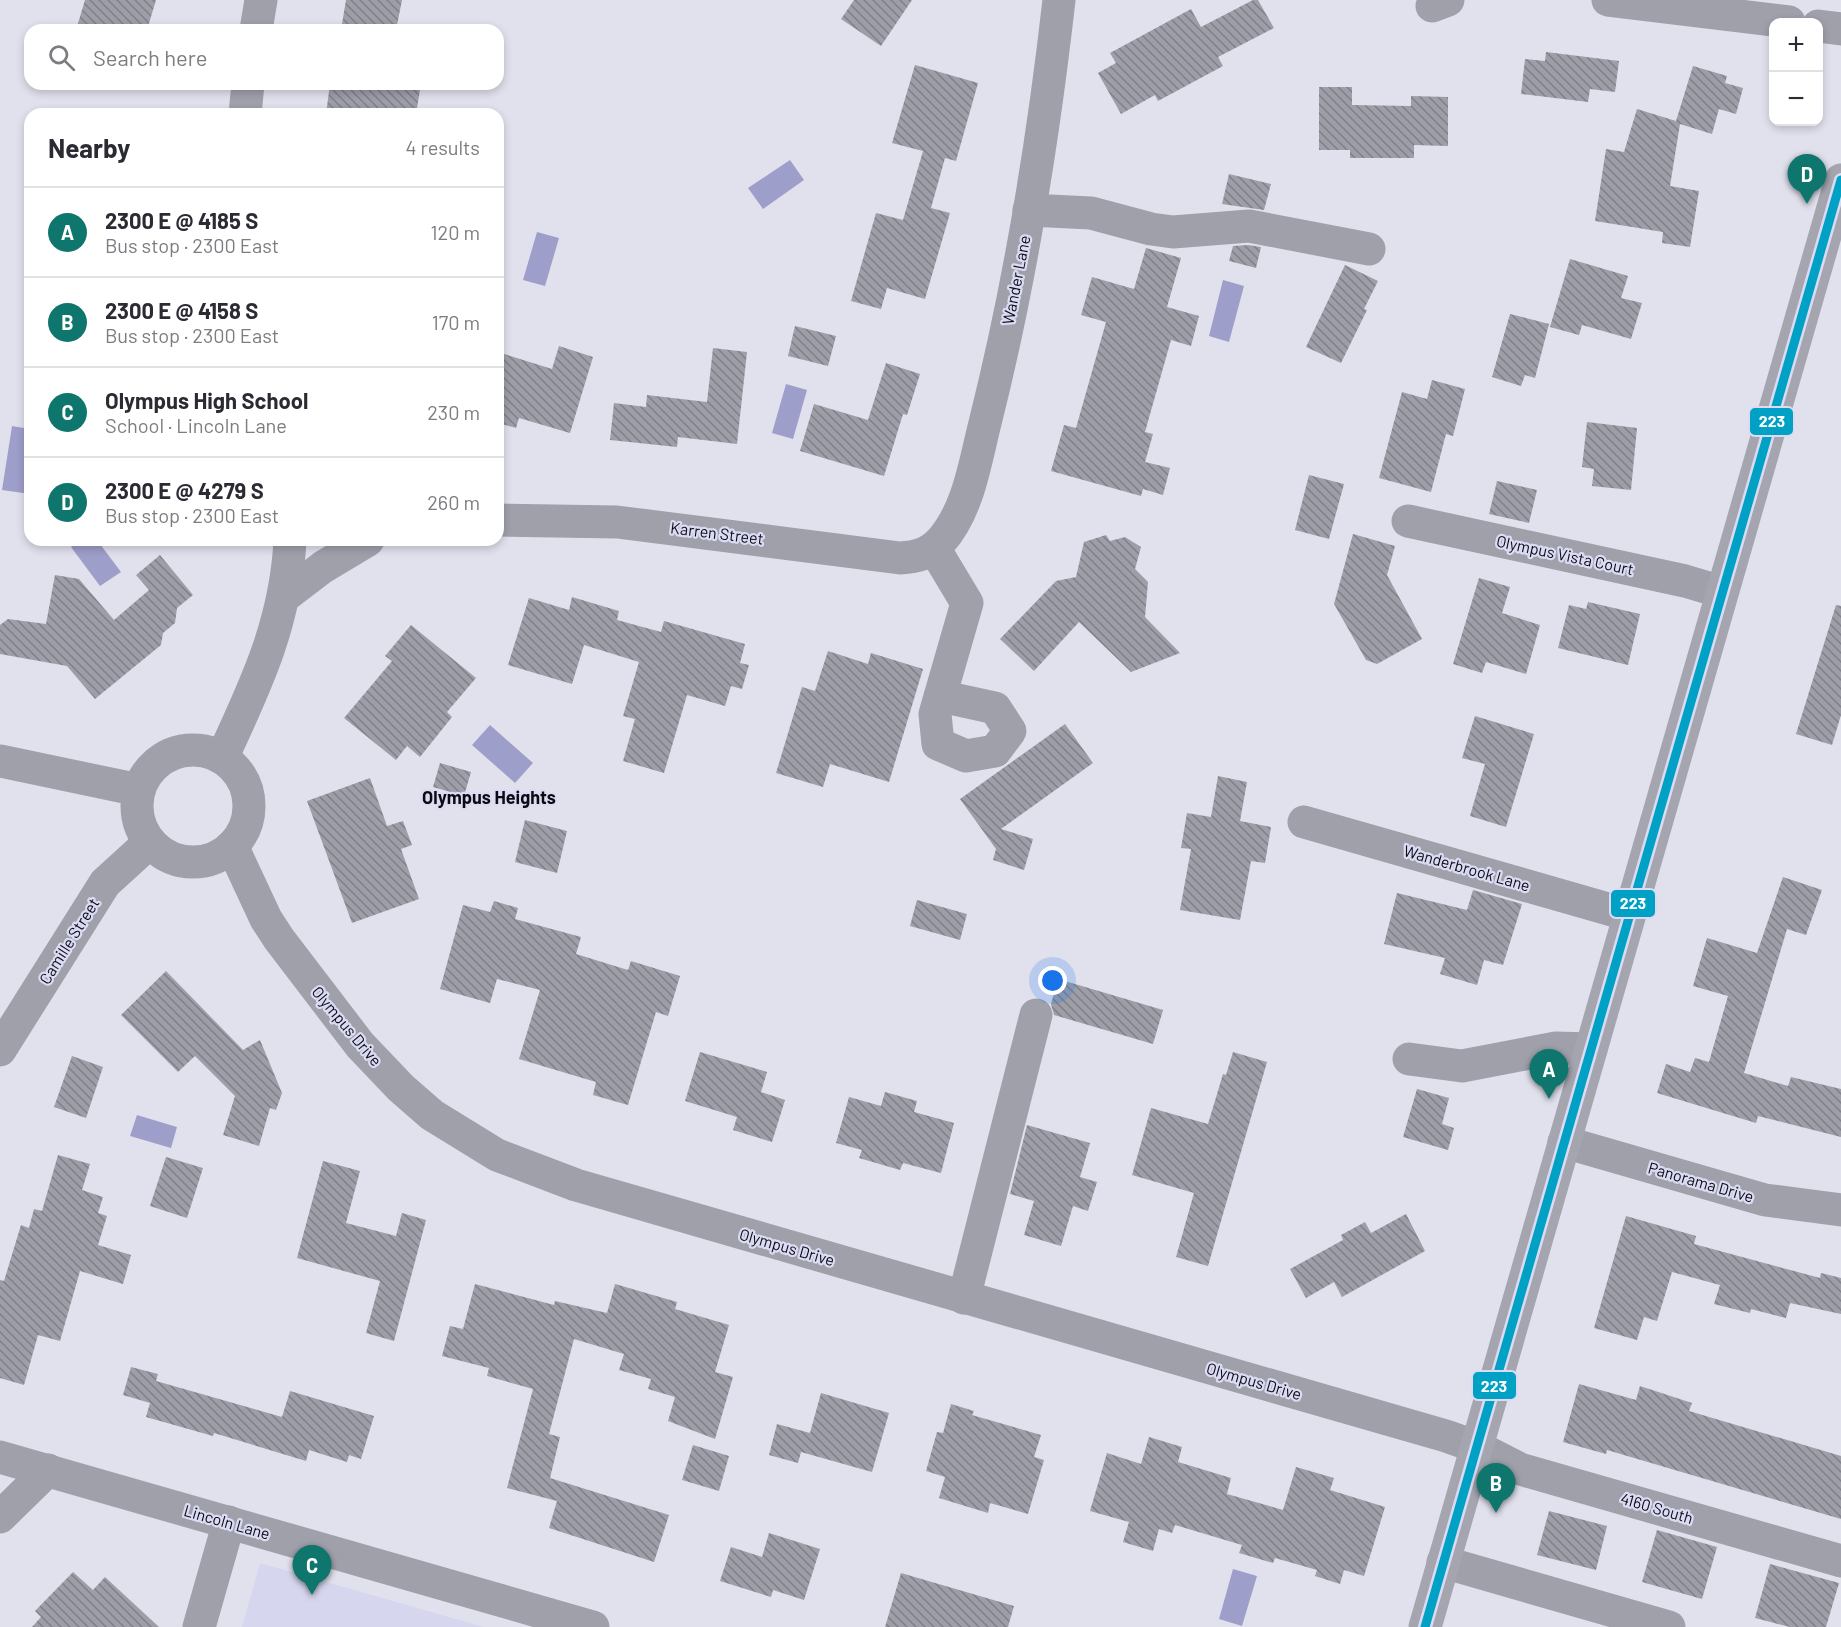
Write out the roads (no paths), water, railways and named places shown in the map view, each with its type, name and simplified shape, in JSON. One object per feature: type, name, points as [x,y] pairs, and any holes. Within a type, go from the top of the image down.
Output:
[{"type":"main road","points":[[1425,1627],[1840,189]]},
{"type":"street","points":[[257,24],[261,0]]},
{"type":"street","name":"Wander Lane","points":[[934,548],[950,528],[968,490],[1007,326],[1029,210],[1059,0]]},
{"type":"street","points":[[1608,0],[1769,20]]},
{"type":"street","points":[[1823,27],[1841,29]]},
{"type":"street","points":[[246,108],[247,90]]},
{"type":"street","points":[[1029,210],[1091,213],[1151,229],[1173,232],[1249,226],[1369,249]]},
{"type":"street","name":"Karren Street","points":[[504,520],[628,523],[900,558],[924,554],[934,548]]},
{"type":"street","name":"Olympus Vista Court","points":[[1408,521],[1685,581],[1722,592]]},
{"type":"street","points":[[222,758],[272,643],[285,596],[289,546]]},
{"type":"street","points":[[285,596],[323,567],[358,546]]},
{"type":"street","points":[[934,548],[967,603],[940,696]]},
{"type":"street","points":[[189,750],[206,752],[222,758],[235,769],[244,783],[249,799],[248,816],[242,832],[232,846],[217,856],[199,861],[181,861],[164,854],[150,842],[139,817],[139,790],[146,775],[157,762],[172,754],[189,750]]},
{"type":"street","points":[[0,761],[139,790]]},
{"type":"street","name":"Wanderbrook Lane","points":[[1304,822],[1629,915]]},
{"type":"street","name":"Camille Street","points":[[0,1050],[105,883],[150,842]]},
{"type":"street","name":"Olympus Drive","points":[[232,846],[266,919],[360,1045],[401,1088],[463,1136],[497,1155],[576,1185],[1477,1447]]},
{"type":"street","points":[[964,1298],[1036,1015]]},
{"type":"street","points":[[1408,1059],[1462,1066],[1556,1048],[1591,1049]]},
{"type":"street","name":"Panorama Drive","points":[[1564,1142],[1765,1200],[1841,1210]]},
{"type":"street","name":"4160 South","points":[[1477,1447],[1520,1469],[1841,1561]]},
{"type":"street","name":"Lincoln Lane","points":[[0,1456],[593,1627]]},
{"type":"street","points":[[0,1517],[48,1470]]},
{"type":"street","points":[[199,1627],[229,1522]]},
{"type":"street","points":[[1443,1562],[1669,1627]]},
{"type":"water","points":[[790,160],[804,180],[763,209],[748,188]]},
{"type":"water","points":[[537,232],[559,238],[545,286],[523,280]]},
{"type":"water","points":[[1223,280],[1244,286],[1229,342],[1209,336]]},
{"type":"water","points":[[786,384],[807,390],[793,439],[772,433]]},
{"type":"water","points":[[12,426],[24,428],[24,493],[2,490]]},
{"type":"water","points":[[102,546],[121,572],[100,586],[71,547]]},
{"type":"water","points":[[490,725],[533,763],[515,783],[472,745]]},
{"type":"water","points":[[137,1115],[177,1127],[171,1148],[130,1136]]},
{"type":"water","points":[[1233,1569],[1257,1576],[1242,1626],[1219,1619]]},
{"type":"place","name":"2300 E @ 4279 S","points":[[1807,204]]},
{"type":"place","name":"2300 E @ 4185 S","points":[[1549,1099]]},
{"type":"place","name":"2300 E @ 4158 S","points":[[1496,1513]]},
{"type":"place","name":"Olympus High School","points":[[312,1595]]},
{"type":"district","name":"Olympus Heights","points":[[489,798]]}]
